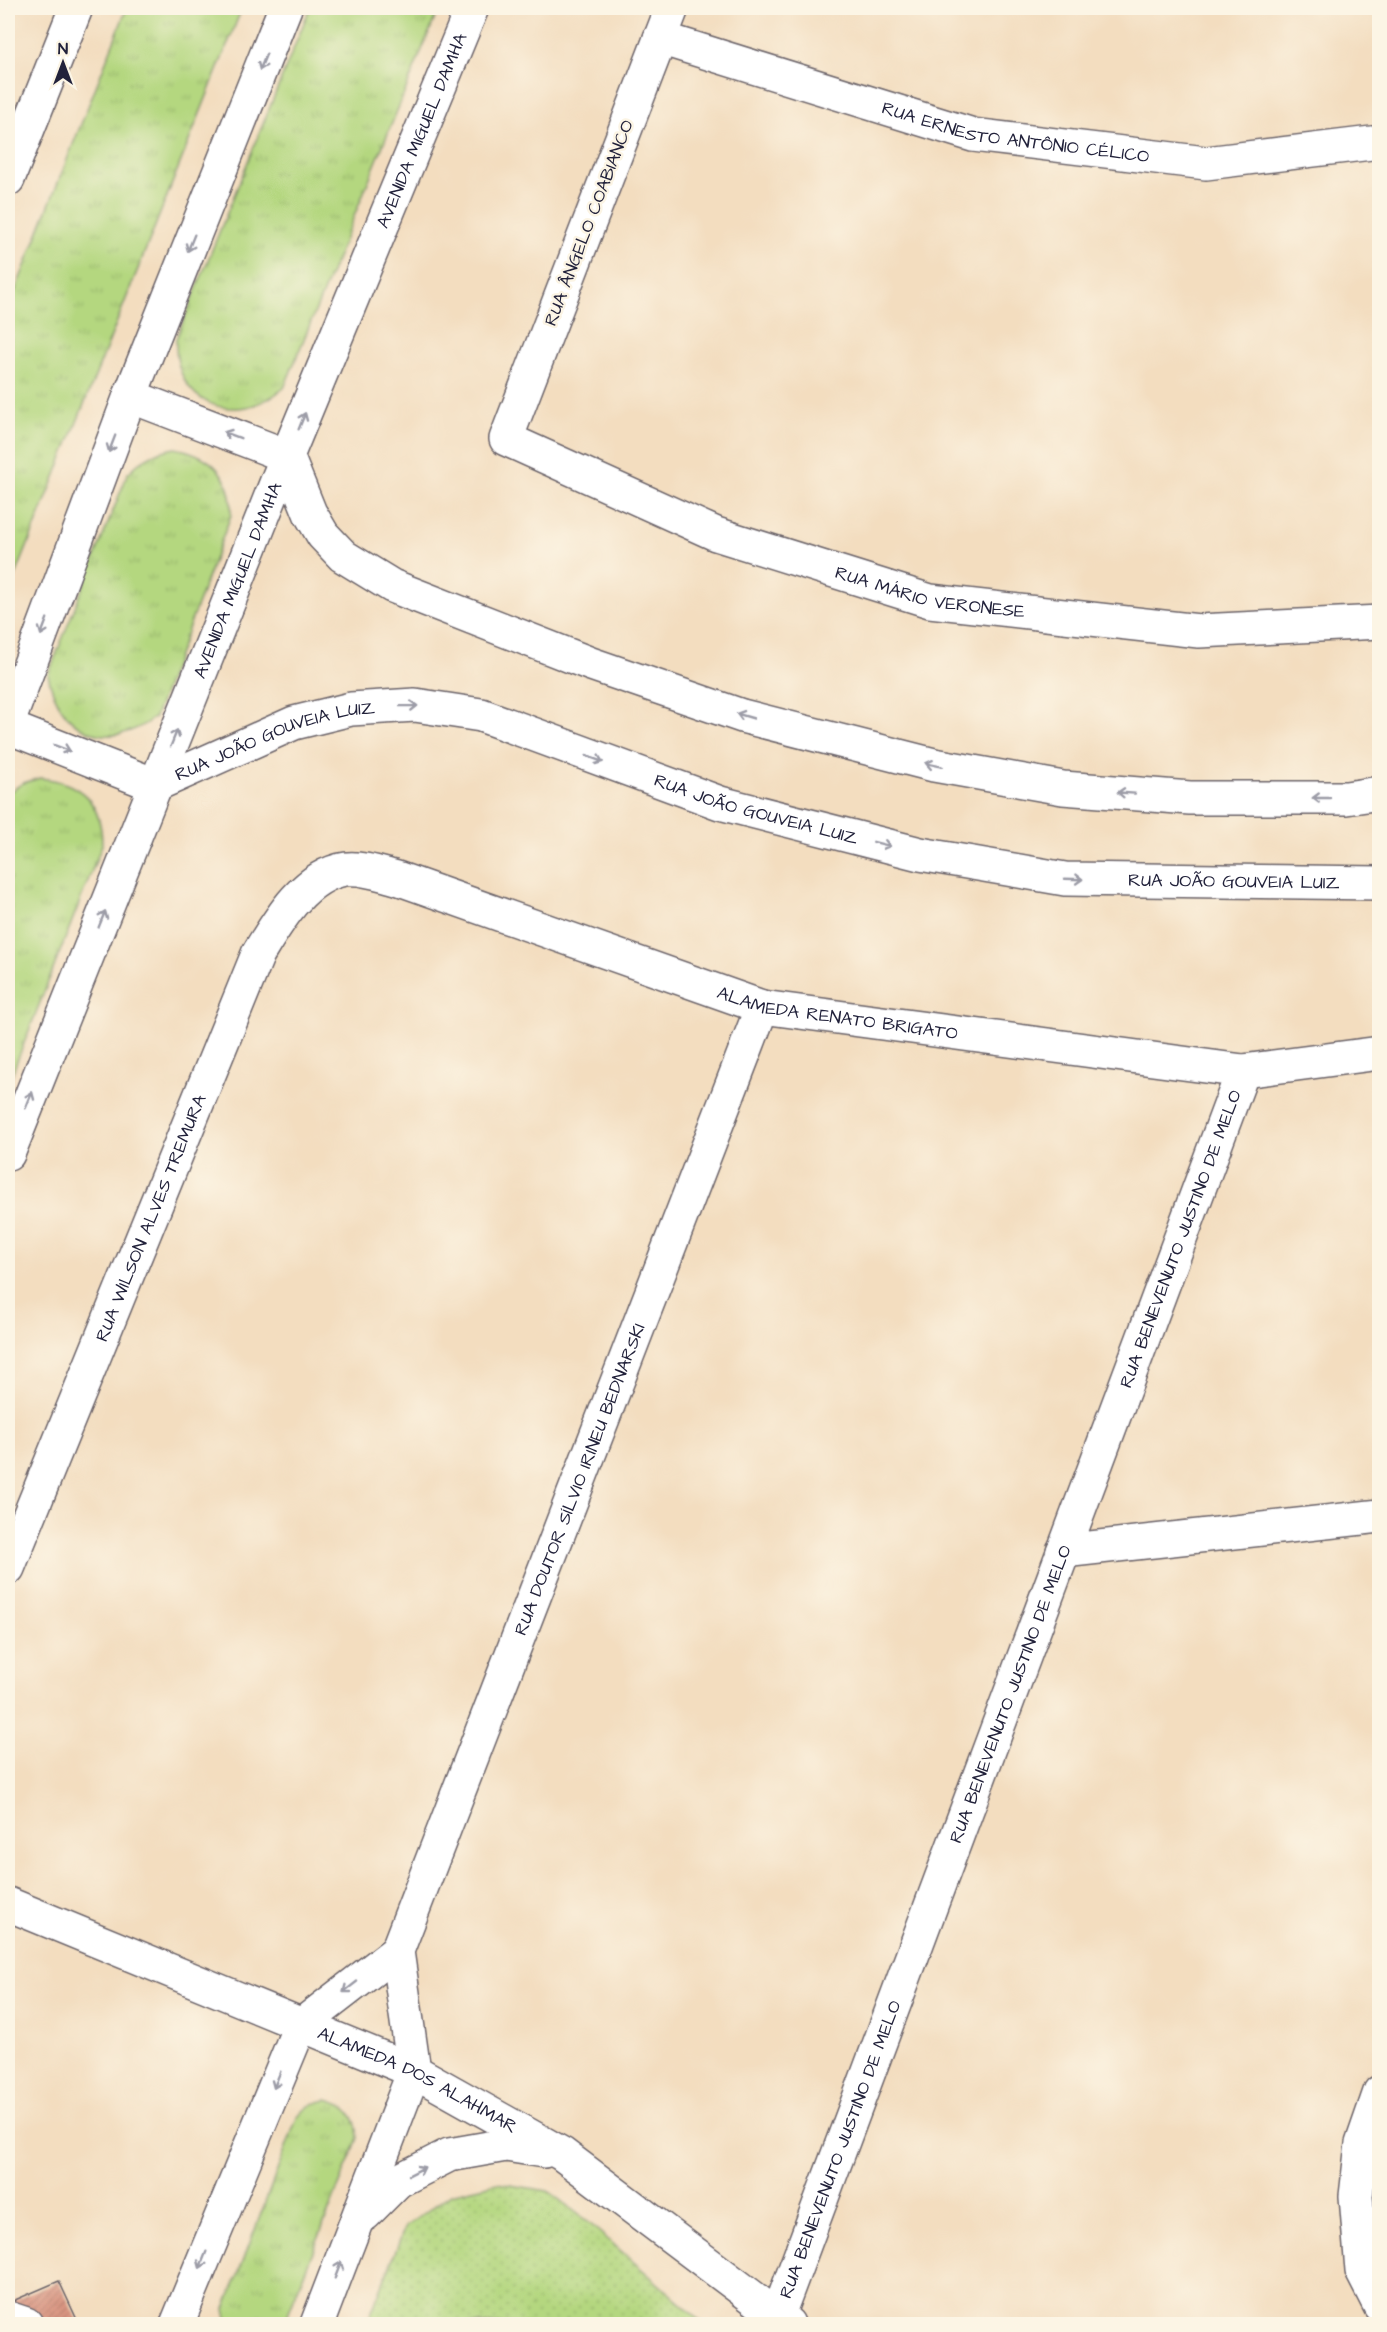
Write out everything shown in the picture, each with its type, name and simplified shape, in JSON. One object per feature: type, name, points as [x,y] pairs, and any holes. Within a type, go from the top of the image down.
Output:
[{"type":"street","points":[[8,179],[76,8]]},
{"type":"street","points":[[155,785],[8,725],[130,396],[285,8]]},
{"type":"street","name":"AVENIDA MIGUEL DAMHA","points":[[8,1155],[287,456],[472,8]]},
{"type":"street","name":"RUA ÂNGELO COABIANCO","points":[[506,439],[672,8]]},
{"type":"street","name":"RUA ERNESTO ANTÔNIO CÉLICO","points":[[660,38],[973,135],[1206,163],[1380,142]]},
{"type":"street","points":[[130,396],[287,456],[310,513],[323,535],[343,556],[392,586],[591,664],[742,716],[934,765],[1063,788],[1190,798],[1346,798],[1380,793]]},
{"type":"street","name":"RUA MÁRIO VERONESE","points":[[506,439],[716,534],[930,601],[1199,631],[1380,622]]},
{"type":"street","name":"RUA JOÃO GOUVEIA LUIZ","points":[[155,785],[294,723],[351,709],[415,705],[481,715],[720,803],[920,854],[1065,879],[1362,885],[1380,883]]},
{"type":"street","name":"ALAMEDA RENATO BRIGATO","points":[[314,882],[346,869],[397,878],[762,1007],[1243,1071],[1380,1053]]},
{"type":"street","name":"RUA WILSON ALVES TREMURA","points":[[8,1568],[258,954],[282,914],[314,882]]},
{"type":"street","name":"RUA DOUTOR SÍLVIO IRINEU BEDNARSKI","points":[[414,2072],[397,1951],[762,1007]]},
{"type":"street","name":"RUA BENEVENUTO JUSTINO DE MELO","points":[[783,2320],[1063,1551],[1243,1071]]},
{"type":"street","points":[[1063,1551],[1380,1516]]},
{"type":"street","name":"ALAMEDA DOS ALAHMAR","points":[[8,1904],[414,2072],[562,2154],[783,2320]]},
{"type":"street","points":[[177,2325],[300,2026],[397,1951]]},
{"type":"street","points":[[317,2325],[414,2072]]},
{"type":"street","points":[[1380,2092],[1362,2144],[1356,2196],[1362,2271],[1380,2306]]},
{"type":"street","points":[[357,2222],[398,2181],[449,2155],[506,2145],[562,2154]]},
{"type":"street","points":[[8,2318],[26,2325]]},
{"type":"green space","points":[[127,8],[242,8],[8,595],[8,309]]},
{"type":"green space","points":[[310,8],[439,8],[284,388],[265,400],[246,407],[228,408],[210,404],[196,394],[185,380],[178,362],[176,339]]},
{"type":"green space","points":[[175,448],[200,456],[218,470],[228,489],[231,515],[155,717],[137,728],[120,734],[103,735],[88,731],[74,723],[63,711],[54,695],[48,675],[128,473],[149,456]]},
{"type":"green space","points":[[40,778],[67,784],[86,797],[98,817],[102,845],[8,1084],[8,793],[23,783]]},
{"type":"green space","points":[[327,2100],[346,2108],[356,2123],[358,2138],[284,2324],[228,2324],[225,2309],[297,2118],[310,2106]]},
{"type":"green space","points":[[497,2183],[548,2191],[587,2221],[704,2324],[367,2324],[405,2227],[451,2194]]},
{"type":"building","points":[[59,2281],[79,2324],[8,2324],[8,2303]]}]
